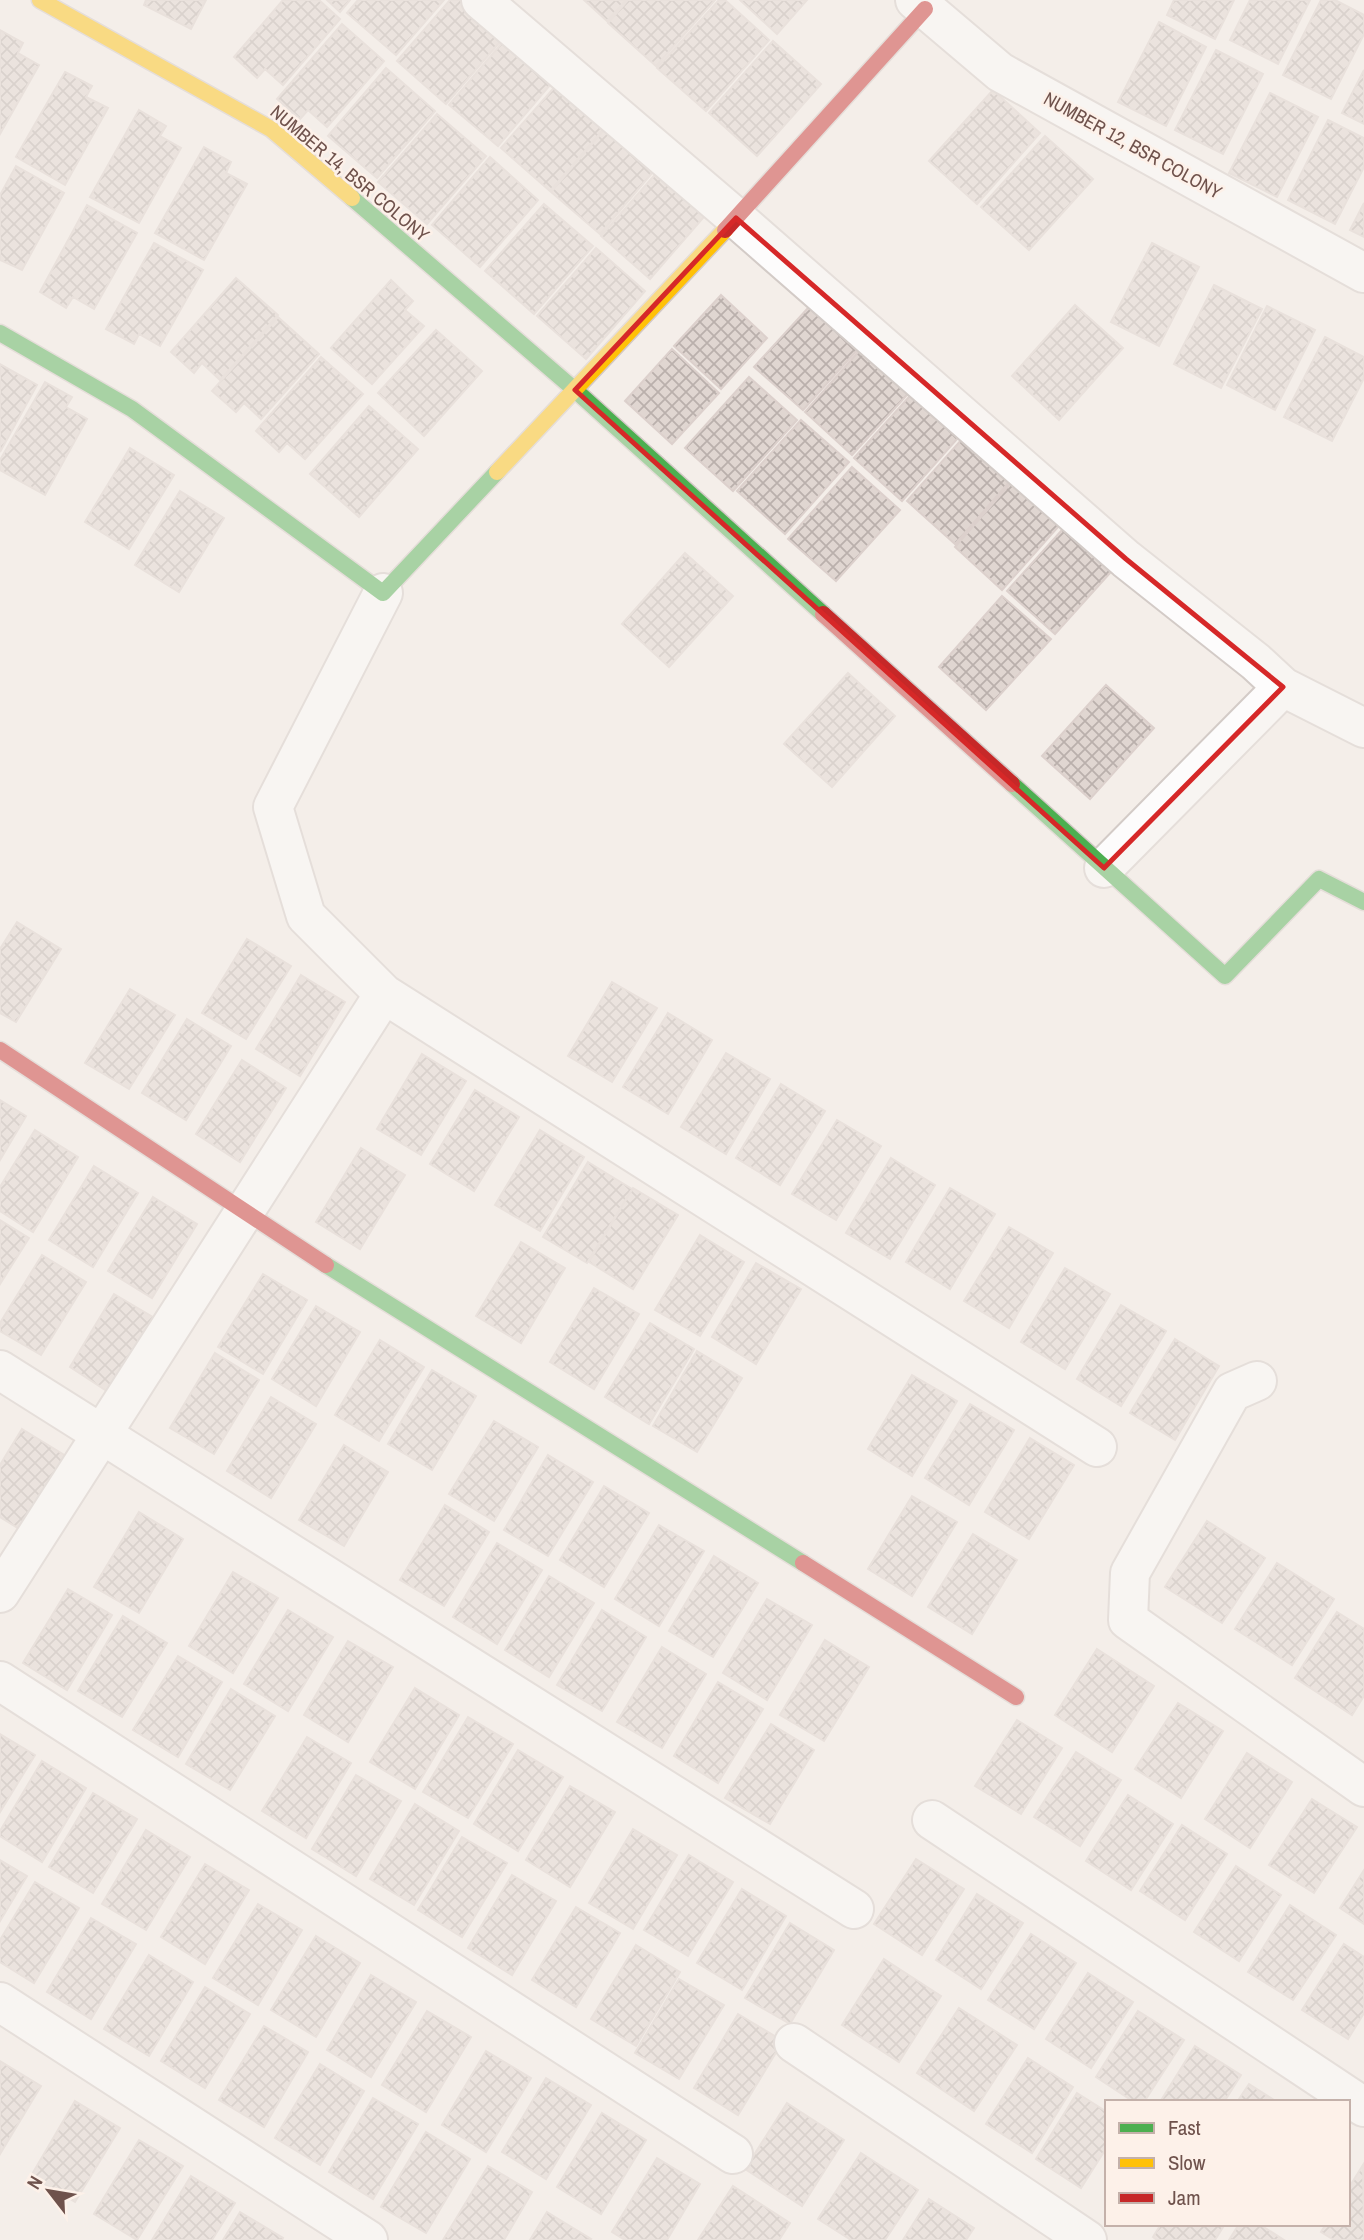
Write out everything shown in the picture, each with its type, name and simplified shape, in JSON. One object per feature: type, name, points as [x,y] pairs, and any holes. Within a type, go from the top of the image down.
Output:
[{"type":"street","name":"NUMBER 14, BSR COLONY","points":[[40,0],[271,129],[575,390],[1225,976],[1319,879],[1364,902]]},
{"type":"street","points":[[481,0],[736,218],[1126,559],[1256,662],[1283,687],[1364,728]]},
{"type":"street","points":[[920,4],[736,218],[375,608],[273,807],[306,916],[384,994],[1097,1447]]},
{"type":"street","name":"NUMBER 12, BSR COLONY","points":[[920,4],[1000,72],[1364,273]]},
{"type":"street","points":[[0,333],[132,409],[375,608]]},
{"type":"street","points":[[1104,868],[1283,687]]},
{"type":"street","points":[[0,1593],[384,994]]},
{"type":"street","points":[[0,1050],[242,1212],[1016,1698]]},
{"type":"street","points":[[0,1370],[854,1909]]},
{"type":"street","points":[[1256,1381],[1232,1392],[1130,1573],[1128,1620],[1364,1787]]},
{"type":"street","points":[[0,1681],[733,2154]]},
{"type":"street","points":[[932,1821],[1364,2108]]},
{"type":"street","points":[[0,2002],[369,2240]]},
{"type":"street","points":[[794,2043],[1087,2240]]},
{"type":"highlighted area","points":[[736,218],[1126,559],[1283,687],[1104,868],[575,390]]},
{"type":"building","points":[[146,0],[206,0],[191,29],[144,5]]},
{"type":"building","points":[[283,0],[319,0],[340,19],[283,85],[265,69],[257,78],[234,57]]},
{"type":"building","points":[[327,0],[350,0],[340,12]]},
{"type":"building","points":[[358,0],[444,0],[396,55],[347,13]]},
{"type":"building","points":[[450,0],[464,0],[505,36],[446,104],[397,61]]},
{"type":"building","points":[[584,0],[626,0],[607,21]]},
{"type":"building","points":[[628,0],[715,0],[656,66],[608,23]]},
{"type":"building","points":[[719,0],[725,0],[769,40],[706,111],[657,68]]},
{"type":"building","points":[[740,0],[807,0],[777,34]]},
{"type":"building","points":[[1174,0],[1234,0],[1215,39],[1167,15]]},
{"type":"building","points":[[1250,0],[1310,0],[1278,64],[1230,40]]},
{"type":"building","points":[[1321,0],[1335,0],[1364,15],[1364,34],[1331,99],[1283,75]]},
{"type":"building","points":[[1159,22],[1206,47],[1166,126],[1118,102]]},
{"type":"building","points":[[342,24],[384,61],[327,127],[308,110],[300,119],[277,99]]},
{"type":"building","points":[[0,30],[23,43],[18,53],[39,65],[0,134]]},
{"type":"building","points":[[508,36],[556,78],[498,146],[449,105]]},
{"type":"building","points":[[773,41],[821,84],[757,156],[709,113]]},
{"type":"building","points":[[1216,50],[1263,74],[1223,154],[1175,130]]},
{"type":"building","points":[[386,68],[435,111],[377,178],[328,136]]},
{"type":"building","points":[[1364,70],[1364,124],[1342,113]]},
{"type":"building","points":[[65,72],[92,86],[86,97],[108,108],[65,185],[16,157]]},
{"type":"building","points":[[560,81],[609,123],[550,191],[501,148]]},
{"type":"building","points":[[993,90],[1040,133],[977,204],[929,161]]},
{"type":"building","points":[[1270,93],[1318,117],[1277,197],[1229,173]]},
{"type":"building","points":[[139,110],[166,126],[160,136],[181,148],[139,223],[90,197]]},
{"type":"building","points":[[437,114],[486,156],[427,224],[378,182]]},
{"type":"building","points":[[1328,120],[1364,138],[1364,167],[1335,224],[1288,200]]},
{"type":"building","points":[[609,124],[658,166],[600,234],[551,192]]},
{"type":"building","points":[[1045,136],[1093,179],[1029,250],[981,207]]},
{"type":"building","points":[[204,147],[231,162],[226,173],[247,184],[204,260],[155,233]]},
{"type":"building","points":[[490,157],[538,200],[480,267],[432,225]]},
{"type":"building","points":[[16,166],[64,193],[22,270],[0,260],[0,195]]},
{"type":"building","points":[[660,169],[709,211],[650,279],[601,236]]},
{"type":"building","points":[[1364,203],[1364,237],[1350,230]]},
{"type":"building","points":[[544,204],[593,246],[534,314],[485,271]]},
{"type":"building","points":[[87,205],[137,233],[94,309],[73,297],[66,308],[40,292]]},
{"type":"building","points":[[154,243],[203,270],[160,346],[139,334],[134,344],[106,329]]},
{"type":"building","points":[[1152,243],[1199,267],[1159,346],[1111,322]]},
{"type":"building","points":[[596,248],[645,291],[586,359],[537,316]]},
{"type":"building","points":[[236,278],[278,315],[220,380],[202,363],[194,373],[171,352]]},
{"type":"building","points":[[391,280],[413,301],[405,310],[424,326],[372,384],[331,348]]},
{"type":"building","points":[[1214,285],[1262,309],[1221,388],[1174,364]]},
{"type":"building","points":[[721,295],[767,338],[721,389],[674,346]]},
{"type":"building","points":[[819,296],[867,339],[803,410],[754,367]]},
{"type":"building","points":[[1075,305],[1123,348],[1059,420],[1012,376]]},
{"type":"building","points":[[1267,306],[1315,330],[1275,410],[1227,385]]},
{"type":"building","points":[[278,317],[319,354],[261,419],[244,403],[236,412],[212,391]]},
{"type":"building","points":[[436,330],[482,371],[424,436],[378,393]]},
{"type":"building","points":[[1325,337],[1364,357],[1364,378],[1332,441],[1284,417]]},
{"type":"building","points":[[868,341],[917,384],[852,455],[805,412]]},
{"type":"building","points":[[672,349],[719,393],[672,444],[625,401]]},
{"type":"building","points":[[321,357],[363,394],[305,459],[287,443],[279,452],[256,431]]},
{"type":"building","points":[[0,364],[37,385],[0,452]]},
{"type":"building","points":[[749,377],[797,420],[733,491],[685,448]]},
{"type":"building","points":[[45,382],[72,397],[66,407],[87,419],[45,495],[0,470],[0,460]]},
{"type":"building","points":[[918,387],[965,430],[902,501],[854,458]]},
{"type":"building","points":[[369,406],[418,449],[359,517],[310,474]]},
{"type":"building","points":[[801,420],[849,462],[785,534],[737,491]]},
{"type":"building","points":[[971,429],[1018,472],[955,544],[907,501]]},
{"type":"building","points":[[130,448],[174,475],[129,549],[85,522]]},
{"type":"building","points":[[852,467],[900,510],[836,581],[788,539]]},
{"type":"building","points":[[1018,475],[1066,518],[1002,590],[955,547]]},
{"type":"building","points":[[180,491],[224,518],[179,592],[135,565]]},
{"type":"building","points":[[1071,520],[1119,563],[1055,634],[1007,591]]},
{"type":"building","points":[[685,553],[733,596],[669,667],[622,624]]},
{"type":"building","points":[[1002,596],[1051,639],[986,710],[939,667]]},
{"type":"building","points":[[848,673],[895,716],[832,787],[784,744]]},
{"type":"building","points":[[1106,685],[1154,728],[1090,799],[1042,756]]},
{"type":"building","points":[[17,922],[61,949],[16,1022],[0,1013],[0,949]]},
{"type":"building","points":[[247,939],[291,966],[246,1039],[202,1013]]},
{"type":"building","points":[[301,975],[345,1002],[300,1076],[256,1049]]},
{"type":"building","points":[[612,982],[657,1008],[612,1082],[568,1056]]},
{"type":"building","points":[[130,989],[175,1015],[129,1089],[85,1063]]},
{"type":"building","points":[[668,1013],[712,1040],[668,1114],[623,1087]]},
{"type":"building","points":[[187,1019],[231,1046],[186,1120],[142,1093]]},
{"type":"building","points":[[726,1053],[770,1079],[726,1154],[681,1127]]},
{"type":"building","points":[[422,1054],[466,1081],[421,1155],[377,1129]]},
{"type":"building","points":[[242,1060],[286,1088],[240,1162],[196,1134]]},
{"type":"building","points":[[781,1084],[825,1111],[780,1185],[736,1158]]},
{"type":"building","points":[[475,1090],[519,1117],[474,1191],[430,1164]]},
{"type":"building","points":[[0,1100],[26,1116],[0,1160]]},
{"type":"building","points":[[837,1120],[881,1146],[836,1220],[792,1194]]},
{"type":"building","points":[[35,1130],[78,1157],[33,1232],[0,1211],[0,1187]]},
{"type":"building","points":[[540,1130],[584,1157],[540,1231],[495,1205]]},
{"type":"building","points":[[361,1148],[405,1175],[360,1249],[316,1222]]},
{"type":"building","points":[[891,1158],[935,1185],[890,1259],[846,1233]]},
{"type":"building","points":[[588,1162],[632,1189],[587,1263],[543,1237]]},
{"type":"building","points":[[94,1166],[138,1193],[93,1267],[49,1240]]},
{"type":"building","points":[[633,1188],[678,1215],[633,1289],[589,1262]]},
{"type":"building","points":[[950,1188],[995,1214],[950,1289],[906,1262]]},
{"type":"building","points":[[153,1197],[197,1224],[152,1298],[108,1271]]},
{"type":"building","points":[[0,1220],[29,1238],[0,1284]]},
{"type":"building","points":[[1009,1227],[1053,1253],[1009,1328],[964,1301]]},
{"type":"building","points":[[700,1235],[744,1262],[700,1336],[655,1310]]},
{"type":"building","points":[[521,1242],[565,1268],[521,1343],[476,1316]]},
{"type":"building","points":[[42,1255],[86,1282],[41,1355],[0,1331],[0,1323]]},
{"type":"building","points":[[756,1263],[801,1289],[756,1364],[712,1337]]},
{"type":"building","points":[[1065,1268],[1110,1294],[1065,1369],[1021,1342]]},
{"type":"building","points":[[263,1274],[307,1300],[263,1374],[218,1347]]},
{"type":"building","points":[[594,1288],[639,1314],[594,1389],[550,1362]]},
{"type":"building","points":[[114,1294],[158,1320],[113,1395],[70,1367]]},
{"type":"building","points":[[1121,1305],[1166,1331],[1121,1406],[1077,1379]]},
{"type":"building","points":[[316,1306],[360,1332],[316,1406],[272,1379]]},
{"type":"building","points":[[650,1323],[694,1349],[649,1424],[605,1397]]},
{"type":"building","points":[[1175,1339],[1219,1366],[1175,1440],[1130,1413]]},
{"type":"building","points":[[380,1340],[424,1367],[379,1441],[335,1415]]},
{"type":"building","points":[[697,1351],[742,1378],[697,1452],[653,1426]]},
{"type":"building","points":[[215,1353],[259,1380],[214,1454],[170,1428]]},
{"type":"building","points":[[432,1370],[476,1396],[432,1470],[388,1444]]},
{"type":"building","points":[[912,1375],[957,1401],[912,1476],[868,1449]]},
{"type":"building","points":[[271,1397],[316,1424],[271,1498],[227,1471]]},
{"type":"building","points":[[970,1404],[1014,1430],[969,1505],[925,1478]]},
{"type":"building","points":[[494,1421],[538,1447],[494,1521],[449,1494]]},
{"type":"building","points":[[22,1429],[66,1456],[21,1530],[0,1517],[0,1465]]},
{"type":"building","points":[[1030,1438],[1074,1465],[1029,1539],[985,1512]]},
{"type":"building","points":[[344,1445],[388,1472],[344,1546],[299,1520]]},
{"type":"building","points":[[548,1455],[593,1482],[548,1556],[504,1530]]},
{"type":"building","points":[[604,1486],[649,1513],[604,1587],[560,1560]]},
{"type":"building","points":[[912,1496],[957,1522],[912,1596],[868,1569]]},
{"type":"building","points":[[445,1505],[489,1532],[444,1606],[400,1580]]},
{"type":"building","points":[[139,1512],[183,1539],[139,1613],[94,1587]]},
{"type":"building","points":[[1207,1521],[1265,1558],[1222,1623],[1165,1587]]},
{"type":"building","points":[[659,1525],[704,1551],[659,1626],[615,1599]]},
{"type":"building","points":[[973,1534],[1017,1560],[972,1634],[928,1607]]},
{"type":"building","points":[[497,1543],[542,1570],[497,1644],[453,1617]]},
{"type":"building","points":[[714,1556],[758,1583],[713,1657],[669,1631]]},
{"type":"building","points":[[1277,1563],[1334,1599],[1292,1665],[1235,1629]]},
{"type":"building","points":[[233,1572],[278,1598],[233,1673],[189,1646]]},
{"type":"building","points":[[549,1576],[594,1603],[549,1677],[505,1650]]},
{"type":"building","points":[[68,1589],[112,1615],[67,1690],[23,1663]]},
{"type":"building","points":[[767,1599],[812,1625],[767,1700],[723,1673]]},
{"type":"building","points":[[288,1610],[333,1637],[288,1711],[244,1684]]},
{"type":"building","points":[[602,1610],[646,1637],[602,1711],[557,1685]]},
{"type":"building","points":[[1337,1612],[1364,1629],[1364,1696],[1352,1715],[1295,1678]]},
{"type":"building","points":[[123,1616],[167,1643],[122,1717],[78,1691]]},
{"type":"building","points":[[825,1640],[869,1667],[824,1741],[780,1715]]},
{"type":"building","points":[[348,1641],[393,1667],[348,1742],[304,1715]]},
{"type":"building","points":[[662,1647],[706,1674],[662,1748],[617,1722]]},
{"type":"building","points":[[1097,1649],[1154,1686],[1112,1752],[1055,1715]]},
{"type":"building","points":[[178,1656],[222,1682],[178,1757],[133,1730]]},
{"type":"building","points":[[718,1682],[763,1709],[718,1783],[674,1756]]},
{"type":"building","points":[[415,1688],[459,1715],[415,1789],[370,1762]]},
{"type":"building","points":[[231,1689],[275,1716],[230,1790],[186,1764]]},
{"type":"building","points":[[1178,1703],[1223,1731],[1181,1798],[1135,1769]]},
{"type":"building","points":[[468,1717],[513,1744],[468,1818],[423,1792]]},
{"type":"building","points":[[1017,1720],[1062,1748],[1021,1814],[975,1786]]},
{"type":"building","points":[[771,1724],[814,1750],[770,1824],[725,1798]]},
{"type":"building","points":[[0,1734],[35,1755],[0,1812]]},
{"type":"building","points":[[307,1737],[351,1763],[306,1838],[262,1811]]},
{"type":"building","points":[[518,1750],[563,1777],[518,1851],[474,1824]]},
{"type":"building","points":[[1076,1752],[1121,1780],[1080,1846],[1034,1817]]},
{"type":"building","points":[[1247,1753],[1292,1782],[1250,1848],[1205,1819]]},
{"type":"building","points":[[42,1761],[86,1788],[42,1862],[0,1836],[0,1831]]},
{"type":"building","points":[[356,1775],[401,1801],[356,1876],[312,1849]]},
{"type":"building","points":[[570,1786],[615,1812],[570,1887],[526,1860]]},
{"type":"building","points":[[93,1793],[137,1819],[93,1893],[49,1867]]},
{"type":"building","points":[[1128,1795],[1173,1824],[1131,1890],[1086,1861]]},
{"type":"building","points":[[1312,1799],[1357,1827],[1314,1893],[1269,1865]]},
{"type":"building","points":[[415,1804],[459,1831],[414,1905],[370,1879]]},
{"type":"building","points":[[1182,1825],[1227,1854],[1185,1920],[1140,1891]]},
{"type":"building","points":[[633,1829],[677,1855],[633,1929],[589,1903]]},
{"type":"building","points":[[146,1830],[190,1857],[146,1930],[102,1904]]},
{"type":"building","points":[[462,1837],[507,1863],[462,1937],[418,1910]]},
{"type":"building","points":[[689,1855],[733,1882],[688,1956],[644,1930]]},
{"type":"building","points":[[916,1859],[964,1889],[922,1955],[874,1924]]},
{"type":"building","points":[[0,1860],[27,1876],[0,1921]]},
{"type":"building","points":[[205,1864],[249,1890],[205,1964],[161,1937]]},
{"type":"building","points":[[1236,1866],[1281,1895],[1239,1961],[1194,1932]]},
{"type":"building","points":[[1364,1870],[1364,1924],[1340,1908]]},
{"type":"building","points":[[512,1875],[556,1901],[512,1975],[468,1948]]},
{"type":"building","points":[[35,1882],[79,1908],[34,1983],[0,1962],[0,1940]]},
{"type":"building","points":[[742,1889],[786,1916],[742,1990],[697,1963]]},
{"type":"building","points":[[977,1894],[1023,1923],[981,1989],[936,1960]]},
{"type":"building","points":[[258,1904],[302,1930],[258,2005],[213,1978]]},
{"type":"building","points":[[1290,1905],[1336,1935],[1293,2000],[1248,1972]]},
{"type":"building","points":[[576,1907],[620,1933],[576,2007],[532,1980]]},
{"type":"building","points":[[91,1918],[136,1944],[91,2019],[47,1992]]},
{"type":"building","points":[[790,1923],[834,1950],[790,2024],[745,1998]]},
{"type":"building","points":[[1031,1934],[1076,1963],[1034,2029],[988,2000]]},
{"type":"building","points":[[316,1936],[360,1963],[316,2037],[271,2010]]},
{"type":"building","points":[[1344,1944],[1364,1957],[1364,2013],[1348,2039],[1302,2010]]},
{"type":"building","points":[[636,1945],[680,1972],[636,2046],[591,2019]]},
{"type":"building","points":[[149,1955],[193,1982],[149,2056],[104,2029]]},
{"type":"building","points":[[884,1959],[941,1996],[899,2062],[842,2025]]},
{"type":"building","points":[[1088,1973],[1133,2002],[1091,2068],[1046,2039]]},
{"type":"building","points":[[371,1975],[416,2002],[371,2077],[327,2050]]},
{"type":"building","points":[[679,1979],[724,2005],[679,2079],[635,2053]]},
{"type":"building","points":[[205,1987],[250,2014],[205,2088],[161,2061]]},
{"type":"building","points":[[959,2008],[1017,2045],[974,2111],[917,2073]]},
{"type":"building","points":[[427,2011],[471,2037],[426,2112],[382,2085]]},
{"type":"building","points":[[1138,2011],[1184,2040],[1145,2100],[1131,2100],[1096,2077]]},
{"type":"building","points":[[738,2014],[783,2041],[738,2115],[694,2088]]},
{"type":"building","points":[[264,2026],[308,2052],[264,2127],[219,2100]]},
{"type":"building","points":[[1195,2046],[1241,2075],[1225,2100],[1161,2100]]},
{"type":"building","points":[[486,2051],[531,2078],[486,2152],[442,2125]]},
{"type":"building","points":[[1028,2058],[1073,2087],[1032,2153],[986,2124]]},
{"type":"building","points":[[0,2061],[41,2086],[0,2154]]},
{"type":"building","points":[[320,2064],[364,2091],[320,2165],[275,2138]]},
{"type":"building","points":[[546,2078],[591,2105],[546,2179],[502,2152]]},
{"type":"building","points":[[1249,2084],[1274,2100],[1238,2100]]},
{"type":"building","points":[[1077,2093],[1105,2111],[1105,2150],[1081,2188],[1036,2159]]},
{"type":"building","points":[[373,2098],[418,2124],[373,2199],[329,2172]]},
{"type":"building","points":[[75,2101],[120,2128],[75,2202],[31,2176]]},
{"type":"building","points":[[787,2103],[844,2140],[802,2206],[745,2169]]},
{"type":"building","points":[[602,2113],[646,2140],[601,2214],[557,2187]]},
{"type":"building","points":[[426,2132],[470,2159],[426,2233],[381,2207]]},
{"type":"building","points":[[139,2140],[183,2166],[137,2240],[94,2214]]},
{"type":"building","points":[[861,2153],[918,2190],[885,2240],[851,2240],[818,2219]]},
{"type":"building","points":[[657,2158],[700,2184],[667,2240],[625,2240],[612,2232]]},
{"type":"building","points":[[1363,2165],[1364,2240],[1334,2240],[1321,2232],[1325,2226],[1350,2226],[1350,2186]]},
{"type":"building","points":[[488,2166],[532,2192],[504,2240],[443,2240]]},
{"type":"building","points":[[191,2176],[235,2203],[212,2240],[152,2240]]},
{"type":"building","points":[[733,2186],[790,2223],[779,2240],[698,2240]]},
{"type":"building","points":[[929,2199],[974,2228],[966,2240],[903,2240]]},
{"type":"building","points":[[240,2212],[283,2238],[282,2240],[223,2240]]},
{"type":"building","points":[[547,2212],[591,2239],[530,2240]]},
{"type":"building","points":[[1160,2226],[1224,2226],[1215,2240],[1157,2240],[1153,2237]]},
{"type":"building","points":[[1238,2226],[1262,2226],[1284,2240],[1229,2240]]},
{"type":"traffic: fast","points":[[352,198],[575,390],[823,614]]},
{"type":"traffic: fast","points":[[0,333],[132,409],[383,593],[497,472]]},
{"type":"traffic: fast","points":[[1012,784],[1225,976],[1319,879],[1364,902]]},
{"type":"traffic: fast","points":[[326,1265],[803,1563]]},
{"type":"traffic: slow","points":[[40,0],[271,129],[352,198]]},
{"type":"traffic: slow","points":[[497,472],[725,230]]},
{"type":"traffic: jam","points":[[725,230],[925,9]]},
{"type":"traffic: jam","points":[[823,614],[1012,784]]},
{"type":"traffic: jam","points":[[0,1050],[326,1265]]},
{"type":"traffic: jam","points":[[803,1563],[1016,1697]]}]
